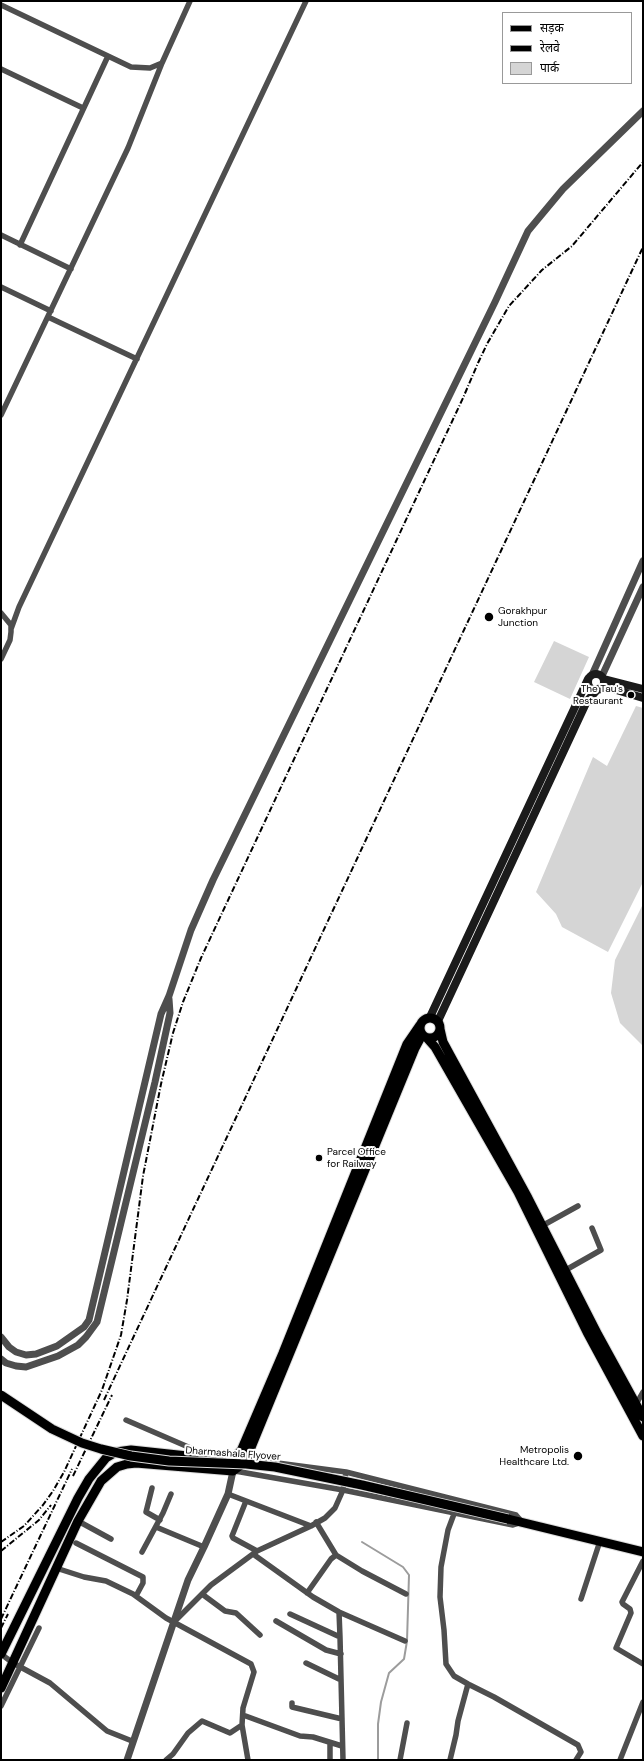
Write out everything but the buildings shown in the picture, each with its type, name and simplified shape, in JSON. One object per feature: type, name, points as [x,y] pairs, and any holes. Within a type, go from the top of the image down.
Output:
[{"type":"main road","points":[[425,1037],[433,1038],[438,1034],[436,1022],[590,677],[596,674],[602,683],[643,698]]},
{"type":"main road","points":[[590,677],[588,682],[591,688],[602,683],[643,688]]},
{"type":"main road","points":[[602,683],[587,702],[436,1022],[443,1042],[562,1272],[629,1412],[641,1417]]},
{"type":"main road","points":[[1,1654],[78,1498],[89,1479],[106,1458],[116,1452],[131,1450],[231,1459],[241,1450],[283,1353],[407,1044],[422,1020],[436,1022]]},
{"type":"main road","points":[[420,1025],[425,1037],[435,1047],[480,1123],[539,1228]]},
{"type":"main road","points":[[1,1688],[16,1665],[56,1568],[78,1521],[101,1481],[117,1467],[127,1464],[136,1463],[234,1471],[247,1459],[415,1048],[425,1037]]},
{"type":"main road","points":[[562,1272],[636,1405],[641,1417],[643,1436]]},
{"type":"main road","name":"Dharmashala Flyover","points":[[1,1395],[61,1434],[101,1449],[131,1456],[169,1461],[246,1464],[282,1468],[362,1484],[643,1552]]},
{"type":"street","points":[[1,415],[3,406],[72,269],[128,148],[162,63],[190,1]]},
{"type":"street","points":[[1,659],[10,640],[11,629],[19,608],[306,1]]},
{"type":"street","points":[[1,5],[131,67],[150,68],[162,63]]},
{"type":"street","points":[[20,245],[108,56]]},
{"type":"street","points":[[1,69],[84,108]]},
{"type":"street","points":[[1,1337],[9,1347],[16,1352],[26,1355],[36,1354],[57,1346],[84,1327],[89,1320],[161,1014],[169,996],[191,930],[213,880],[495,302],[528,231],[563,189],[643,112]]},
{"type":"street","points":[[1,235],[72,269]]},
{"type":"street","points":[[1,287],[51,311]]},
{"type":"street","points":[[48,317],[137,359]]},
{"type":"street","points":[[590,677],[643,561]]},
{"type":"street","points":[[602,683],[643,587]]},
{"type":"street","points":[[1,613],[8,620],[11,629]]},
{"type":"street","points":[[1,1359],[16,1366],[26,1367],[58,1356],[78,1345],[93,1330],[157,1075],[170,1013],[169,996]]},
{"type":"street","points":[[539,1228],[578,1206]]},
{"type":"street","points":[[562,1272],[601,1250],[592,1228]]},
{"type":"street","points":[[629,1412],[636,1405],[643,1392]]},
{"type":"street","points":[[126,1420],[215,1458]]},
{"type":"street","points":[[127,1760],[132,1741],[188,1580],[228,1494],[234,1471],[343,1490],[513,1525],[522,1522],[516,1515],[346,1472],[247,1459]]},
{"type":"street","points":[[173,1622],[211,1585],[255,1552],[325,1518],[335,1508],[343,1490],[346,1472]]},
{"type":"street","points":[[152,1488],[146,1512],[160,1520]]},
{"type":"street","points":[[142,1552],[160,1520],[171,1494]]},
{"type":"street","points":[[228,1494],[313,1524],[336,1555],[362,1571],[406,1594]]},
{"type":"street","points":[[246,1501],[232,1536],[233,1538],[255,1552],[307,1593],[339,1612],[405,1641]]},
{"type":"street","points":[[454,1514],[448,1530],[441,1567],[440,1596],[446,1664],[454,1676],[578,1745],[581,1752],[576,1760]]},
{"type":"street","points":[[78,1521],[111,1539]]},
{"type":"street","points":[[156,1527],[204,1547]]},
{"type":"street","points":[[581,1599],[600,1541]]},
{"type":"street","points":[[76,1543],[143,1577],[143,1582],[136,1596]]},
{"type":"street","points":[[307,1593],[331,1559],[336,1555]]},
{"type":"street","points":[[643,1561],[622,1602],[630,1609],[631,1613],[616,1648],[643,1664]]},
{"type":"street","points":[[56,1568],[84,1577],[106,1581],[136,1596],[173,1622],[251,1664],[254,1672],[247,1688],[242,1724],[248,1760]]},
{"type":"street","points":[[202,1594],[225,1611],[236,1613],[260,1635]]},
{"type":"street","points":[[339,1612],[343,1760]]},
{"type":"street","points":[[290,1614],[340,1637]]},
{"type":"street","points":[[276,1621],[326,1650],[340,1654]]},
{"type":"street","points":[[1,1706],[16,1665],[39,1628]]},
{"type":"street","points":[[1,1654],[16,1665],[50,1683],[108,1731],[132,1741]]},
{"type":"street","points":[[306,1663],[341,1680]]},
{"type":"street","points":[[450,1760],[458,1721],[468,1684]]},
{"type":"street","points":[[620,1760],[641,1711],[643,1702]]},
{"type":"street","points":[[292,1704],[292,1707],[342,1719]]},
{"type":"street","points":[[243,1715],[300,1736],[313,1737],[342,1746]]},
{"type":"street","points":[[166,1760],[173,1754],[188,1733],[202,1721],[230,1733],[242,1724]]},
{"type":"street","points":[[400,1760],[407,1723]]},
{"type":"street","points":[[330,1743],[330,1760]]},
{"type":"green space","points":[[554,641],[589,657],[570,699],[534,682]]},
{"type":"green space","points":[[636,706],[643,708],[643,882],[608,952],[562,927],[556,914],[536,892],[593,757],[607,766]]},
{"type":"green space","points":[[643,904],[643,1046],[620,1023],[611,993],[615,960]]},
{"type":"waterway","points":[[362,1542],[403,1567],[409,1575],[407,1641],[404,1659],[389,1673],[381,1702],[378,1724],[378,1760]]},
{"type":"railway","points":[[1,1542],[24,1526],[43,1505],[53,1491],[64,1472],[102,1390],[121,1335],[143,1176],[161,1084],[173,1033],[183,1002],[201,958],[487,344],[509,306],[542,270],[572,246],[643,162]]},
{"type":"railway","points":[[104,1400],[643,247]]},
{"type":"railway","points":[[73,1476],[112,1395]]},
{"type":"railway","points":[[1,1619],[72,1469]]},
{"type":"railway","points":[[1,1551],[39,1520],[51,1505]]},
{"type":"railway","points":[[1,1628],[8,1614]]},
{"type":"place","name":"Gorakhpur Junction","points":[[489,617]]},
{"type":"place","name":"The Tau's Restaurant","points":[[631,695]]},
{"type":"place","name":"Parcel Office for Railway","points":[[319,1158]]},
{"type":"place","name":"Metropolis Healthcare Ltd.","points":[[578,1456]]}]
